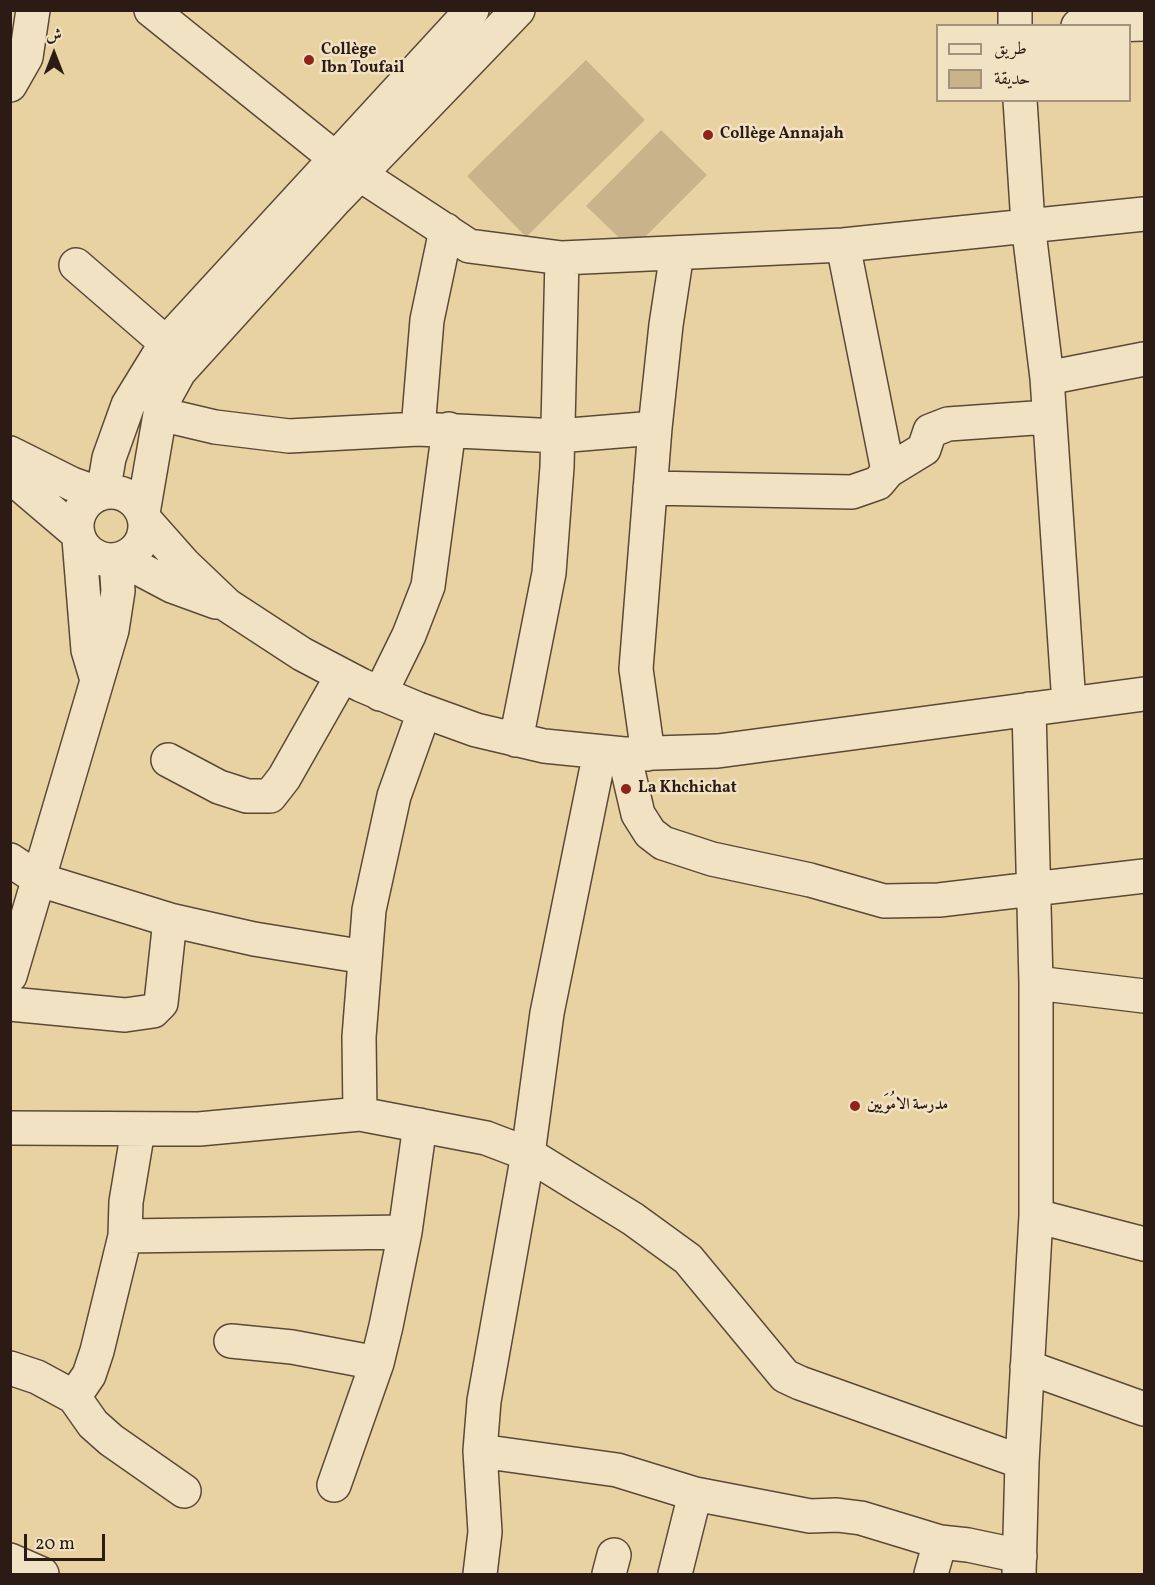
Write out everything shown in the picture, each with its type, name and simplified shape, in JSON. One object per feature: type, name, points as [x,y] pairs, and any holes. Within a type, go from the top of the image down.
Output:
[{"type":"street","points":[[11,83],[26,57],[33,10]]},
{"type":"street","points":[[151,10],[348,166],[470,246],[562,258],[677,253],[843,245],[1028,224],[1144,214]]},
{"type":"street","points":[[119,560],[138,548],[143,539],[144,516],[160,414],[179,372],[472,10]]},
{"type":"street","points":[[102,494],[109,458],[124,414],[166,343],[348,166],[518,10]]},
{"type":"street","points":[[1020,102],[1028,224],[1047,378],[1068,704]]},
{"type":"street","points":[[380,694],[409,635],[428,586],[433,429],[427,320],[446,230]]},
{"type":"street","points":[[843,245],[888,471]]},
{"type":"street","points":[[480,1575],[485,1532],[480,1451],[484,1401],[528,1154],[547,1013],[624,753],[636,669],[655,429],[666,325],[677,253]]},
{"type":"street","points":[[516,740],[549,573],[556,494],[562,258]]},
{"type":"street","points":[[76,265],[166,343]]},
{"type":"street","points":[[1047,378],[1144,359]]},
{"type":"street","points":[[160,414],[215,427],[289,436],[433,429],[558,436],[655,429]]},
{"type":"street","points":[[650,488],[852,492],[878,483],[888,471],[924,449],[930,431],[948,424],[1048,417]]},
{"type":"street","points":[[10,453],[66,481],[102,494]]},
{"type":"street","points":[[10,476],[78,536],[94,556],[119,560],[172,586],[226,605]]},
{"type":"street","points":[[97,680],[88,650],[78,536],[79,514],[91,499],[115,492],[136,503],[184,564],[226,605],[302,654],[342,676],[424,712],[516,740],[624,753],[718,751],[1144,694]]},
{"type":"street","points":[[10,976],[21,868],[89,716],[115,617],[119,560]]},
{"type":"street","points":[[168,760],[219,787],[247,796],[270,796],[293,763],[342,676]]},
{"type":"street","points":[[480,1451],[617,1470],[695,1494],[810,1516],[837,1515],[861,1518],[940,1542],[968,1545],[1020,1565],[1022,1462],[1036,1216],[1036,983],[1029,709]]},
{"type":"street","points":[[360,1114],[359,1037],[374,876],[386,840],[394,796],[424,712]]},
{"type":"street","points":[[624,753],[638,814],[650,833],[663,843],[687,852],[810,880],[884,901],[939,900],[1144,876]]},
{"type":"street","points":[[21,868],[170,920],[289,946],[365,957]]},
{"type":"street","points":[[10,1004],[125,1015],[153,1011],[160,1003],[170,920]]},
{"type":"street","points":[[1036,983],[1144,996]]},
{"type":"street","points":[[10,1128],[199,1129],[360,1114],[486,1138],[528,1154],[633,1219],[688,1259],[785,1376],[1022,1462]]},
{"type":"street","points":[[334,1485],[377,1363],[405,1232],[420,1125]]},
{"type":"street","points":[[74,1397],[89,1375],[97,1352],[125,1236],[126,1202],[138,1130]]},
{"type":"street","points":[[1036,1216],[1144,1244]]},
{"type":"street","points":[[125,1236],[405,1232]]},
{"type":"street","points":[[231,1341],[292,1347],[377,1363]]},
{"type":"street","points":[[1027,1367],[1144,1409]]},
{"type":"street","points":[[10,1368],[37,1377],[74,1397],[93,1424],[111,1440],[184,1491]]},
{"type":"street","points":[[675,1575],[695,1494]]},
{"type":"street","points":[[931,1575],[940,1542]]},
{"type":"street","points":[[10,1560],[42,1575]]},
{"type":"green space","points":[[586,60],[645,120],[526,237],[467,176]]},
{"type":"green space","points":[[661,130],[707,175],[632,250],[586,206]]},
{"type":"place","name":"Collège Ibn Toufail","points":[[309,60]]},
{"type":"place","name":"Collège Annajah","points":[[708,135]]},
{"type":"place","name":"La Khchichat","points":[[626,789]]},
{"type":"place","name":"مدرسة الامُوَيين","points":[[855,1106]]}]
